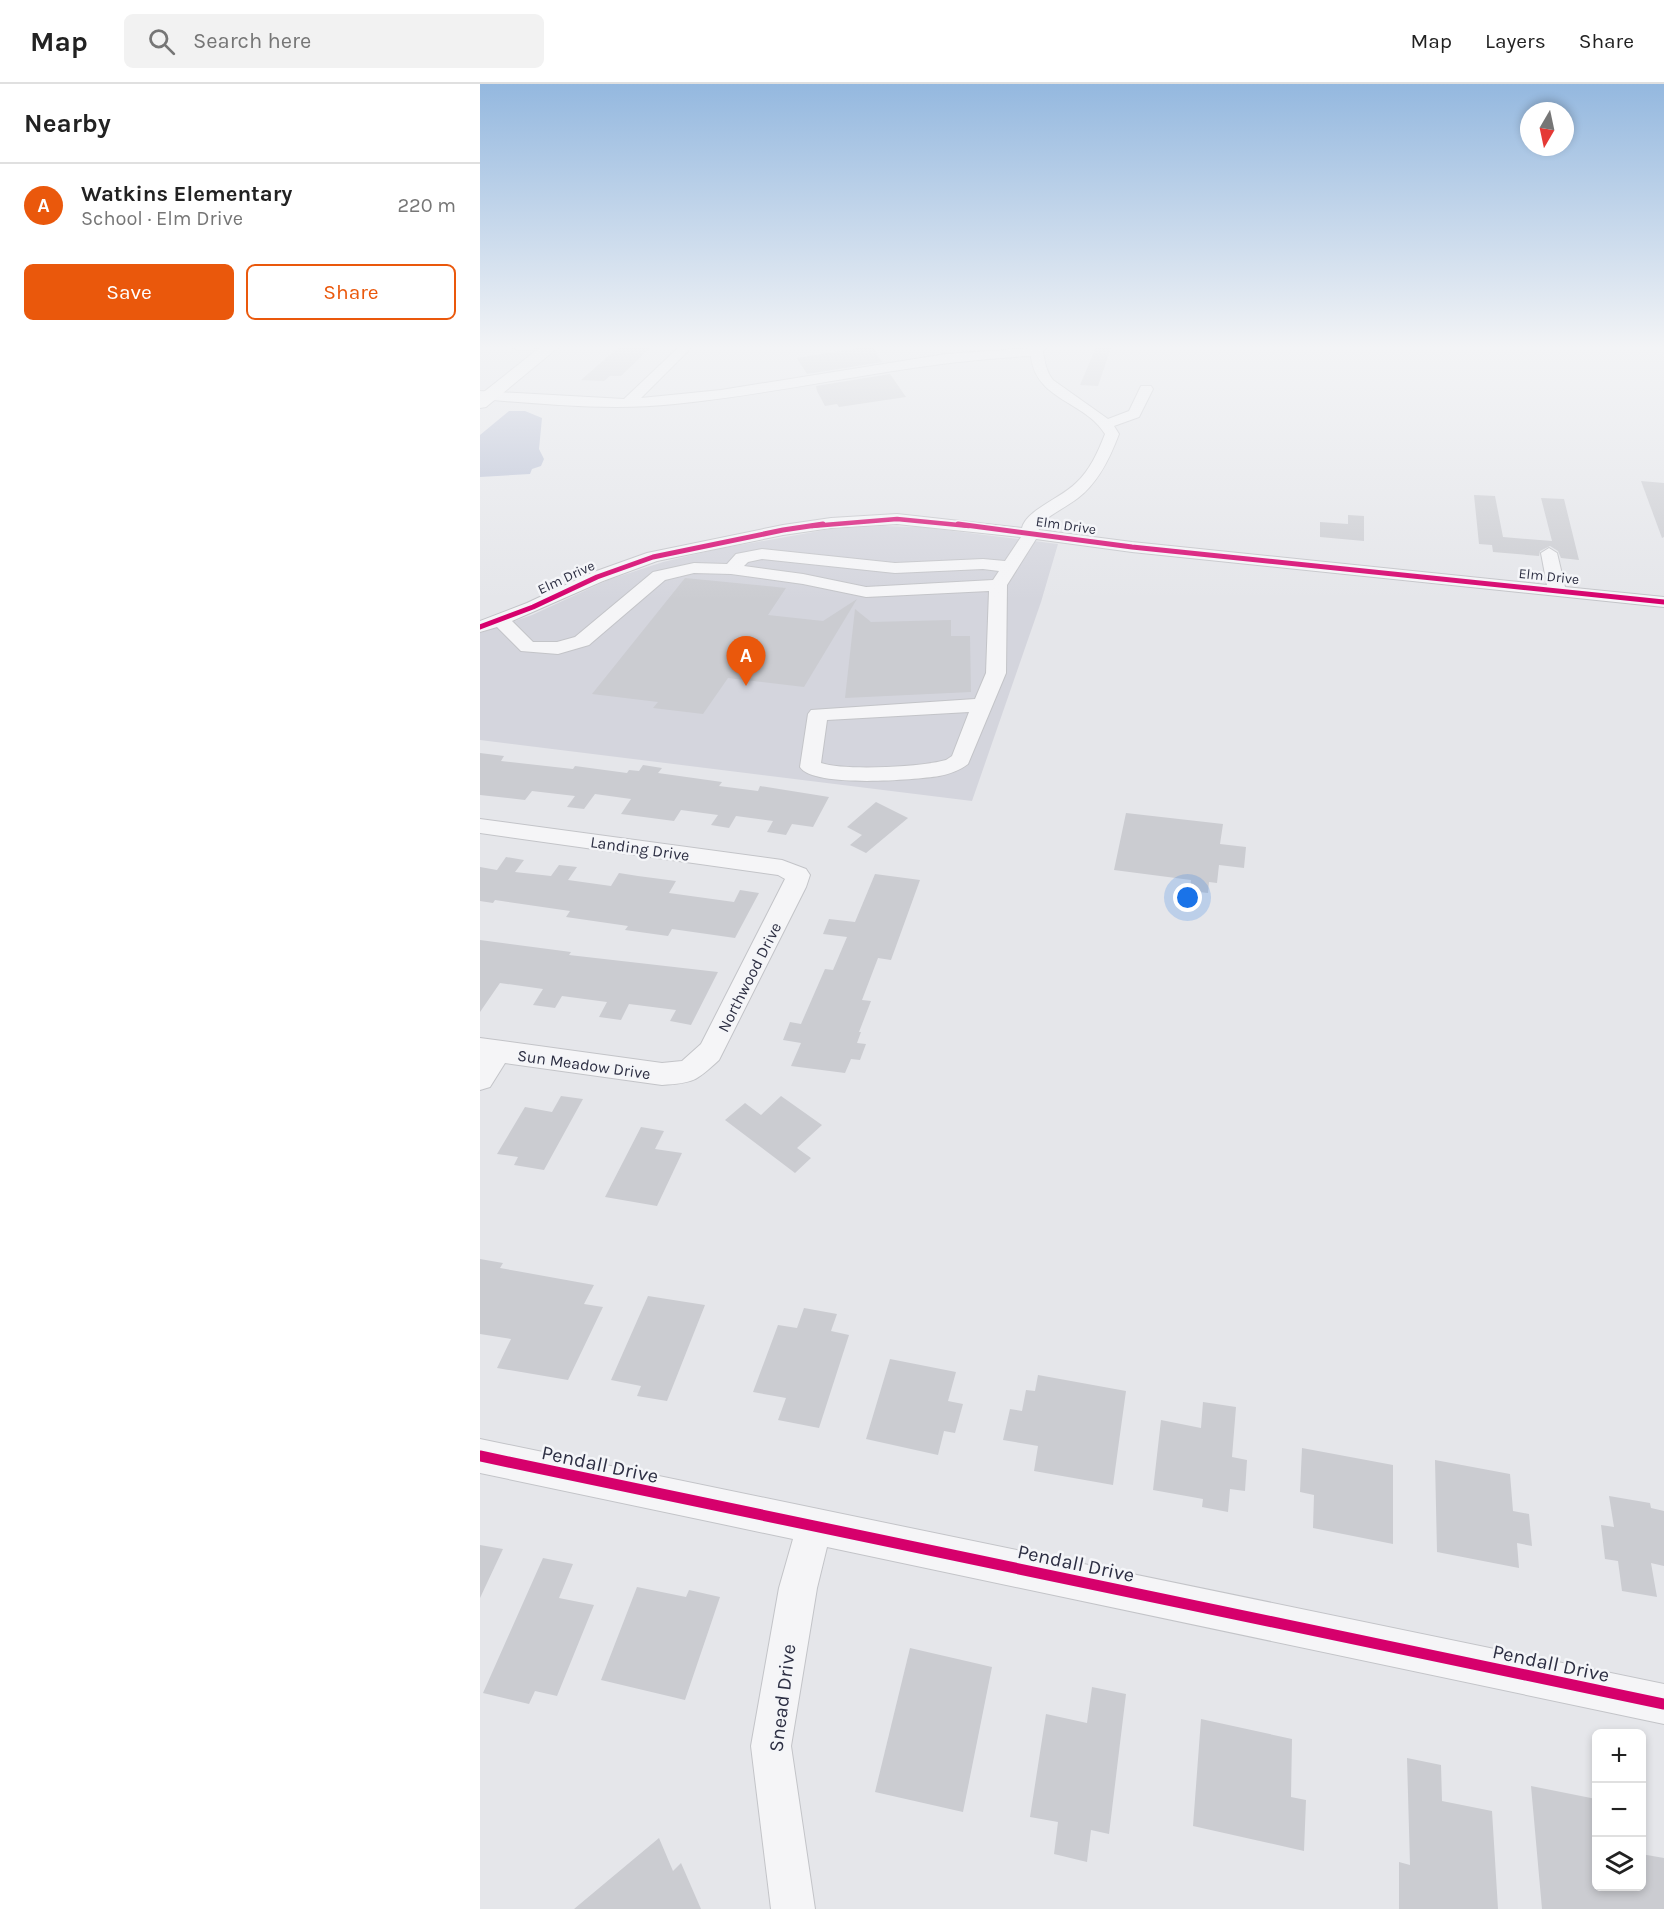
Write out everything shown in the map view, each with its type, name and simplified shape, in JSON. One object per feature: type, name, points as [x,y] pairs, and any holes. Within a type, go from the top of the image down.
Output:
[{"type":"street","points":[[982,705],[818,714],[810,767],[822,772],[841,774],[939,769],[953,765],[961,759],[996,673],[998,585],[1031,534],[1030,525],[1039,514],[1074,494],[1102,459],[1112,434],[1111,430]]},
{"type":"street","name":"Elm Drive","points":[[480,627],[627,565],[720,542],[783,530],[831,523],[897,519],[1132,547],[1664,602]]},
{"type":"street","points":[[1549,553],[1557,590]]},
{"type":"street","points":[[731,569],[742,558],[762,554],[895,568],[983,564],[1010,567]]},
{"type":"street","points":[[500,620],[528,647],[558,648],[582,641],[659,576],[694,568],[731,569],[803,579],[866,592],[998,585]]},
{"type":"street","name":"Landing Drive","points":[[480,826],[782,868],[798,875]]},
{"type":"street","name":"Northwood Drive","points":[[688,1071],[710,1052],[798,875]]},
{"type":"street","points":[[480,1079],[489,1050]]},
{"type":"street","name":"Sun Meadow Drive","points":[[489,1050],[662,1074],[688,1071]]},
{"type":"street","name":"Pendall Drive","points":[[480,1456],[1664,1704]]},
{"type":"street","name":"Snead Drive","points":[[793,1909],[771,1746],[798,1588],[815,1525]]},
{"type":"shaded area","points":[[882,526],[920,527],[1058,544],[1041,602],[972,801],[480,740],[480,633],[532,615],[608,580],[663,562],[718,549],[830,529]]},
{"type":"water","points":[[486,430],[541,430],[539,449],[544,459],[541,466],[532,469],[530,474],[480,477],[480,435]]},
{"type":"building","points":[[1641,481],[1664,483],[1664,537],[1662,538]]},
{"type":"building","points":[[1474,495],[1495,496],[1503,537],[1552,541],[1541,498],[1564,499],[1579,560],[1561,558],[1558,551],[1550,546],[1540,551],[1539,556],[1493,552],[1492,545],[1479,544]]},
{"type":"building","points":[[1348,515],[1364,516],[1364,541],[1320,537],[1320,522],[1348,524]]},
{"type":"building","points":[[685,578],[786,588],[768,615],[823,621],[857,599],[804,687],[728,678],[703,714],[653,708],[658,702],[592,694]]},
{"type":"building","points":[[855,609],[871,622],[951,620],[951,636],[970,636],[971,692],[845,698]]},
{"type":"building","points":[[480,753],[504,756],[501,761],[573,769],[575,766],[627,773],[629,770],[639,771],[643,765],[662,768],[658,773],[722,782],[719,786],[758,791],[760,786],[829,797],[813,827],[792,824],[786,835],[767,832],[773,821],[736,816],[729,828],[711,825],[718,815],[681,810],[674,821],[621,814],[631,799],[595,794],[584,809],[567,807],[575,796],[532,791],[525,800],[480,795]]},
{"type":"building","points":[[876,802],[908,818],[866,853],[850,845],[862,835],[847,827]]},
{"type":"building","points":[[1126,813],[1223,824],[1220,844],[1246,847],[1244,868],[1219,865],[1217,883],[1209,882],[1208,893],[1190,891],[1191,880],[1114,870]]},
{"type":"building","points":[[506,857],[524,860],[515,872],[551,876],[559,865],[577,867],[568,880],[611,886],[619,873],[676,881],[669,893],[734,902],[740,890],[759,893],[735,938],[672,929],[668,936],[625,930],[628,926],[566,917],[570,911],[495,900],[493,903],[480,901],[480,867],[497,870]]},
{"type":"building","points":[[875,874],[920,880],[891,960],[878,958],[862,1000],[871,1001],[859,1032],[861,1032],[857,1043],[866,1044],[860,1060],[851,1059],[845,1073],[791,1066],[801,1043],[783,1040],[790,1022],[801,1024],[825,969],[833,970],[847,937],[823,934],[829,919],[855,922]]},
{"type":"building","points":[[480,940],[571,952],[569,955],[718,972],[691,1025],[670,1021],[676,1010],[629,1004],[621,1020],[599,1017],[607,1002],[562,996],[555,1008],[533,1005],[543,989],[500,983],[480,1012]]},
{"type":"building","points":[[561,1096],[583,1099],[544,1170],[514,1165],[518,1157],[497,1154],[525,1107],[552,1112]]},
{"type":"building","points":[[781,1096],[822,1125],[797,1148],[811,1158],[795,1173],[725,1120],[745,1103],[761,1115]]},
{"type":"building","points":[[641,1127],[664,1131],[655,1149],[682,1153],[657,1206],[605,1197]]},
{"type":"building","points":[[480,1259],[503,1263],[500,1268],[594,1285],[584,1304],[603,1307],[568,1380],[497,1368],[511,1339],[480,1334]]},
{"type":"building","points":[[648,1296],[705,1305],[667,1401],[637,1396],[641,1386],[611,1380]]},
{"type":"building","points":[[804,1308],[837,1314],[831,1331],[849,1335],[819,1428],[778,1420],[786,1398],[753,1392],[778,1325],[797,1328]]},
{"type":"building","points":[[890,1359],[956,1372],[948,1401],[963,1404],[955,1433],[944,1431],[938,1455],[866,1439]]},
{"type":"building","points":[[1038,1375],[1126,1391],[1113,1485],[1034,1471],[1038,1446],[1003,1440],[1010,1409],[1022,1411],[1026,1390],[1035,1391]]},
{"type":"building","points":[[1203,1402],[1236,1407],[1232,1457],[1247,1460],[1245,1491],[1230,1489],[1228,1512],[1202,1507],[1203,1499],[1153,1490],[1161,1420],[1201,1428]]},
{"type":"building","points":[[1302,1448],[1393,1465],[1393,1544],[1313,1528],[1314,1495],[1300,1492]]},
{"type":"building","points":[[1435,1460],[1510,1474],[1513,1511],[1529,1514],[1532,1546],[1517,1543],[1519,1568],[1437,1552]]},
{"type":"building","points":[[1609,1496],[1650,1503],[1651,1508],[1664,1511],[1664,1566],[1651,1563],[1657,1597],[1622,1591],[1618,1561],[1605,1559],[1601,1525],[1614,1527]]},
{"type":"building","points":[[480,1545],[503,1549],[480,1598]]},
{"type":"building","points":[[543,1558],[573,1564],[559,1598],[594,1605],[557,1696],[535,1691],[529,1704],[483,1693]]},
{"type":"building","points":[[637,1587],[686,1597],[689,1590],[720,1597],[685,1700],[601,1680]]},
{"type":"building","points":[[910,1648],[992,1667],[963,1812],[875,1792]]},
{"type":"building","points":[[1092,1687],[1126,1694],[1109,1834],[1091,1830],[1087,1862],[1054,1854],[1058,1822],[1030,1817],[1046,1714],[1087,1723]]},
{"type":"building","points":[[1201,1719],[1292,1739],[1291,1797],[1306,1800],[1304,1851],[1193,1826]]},
{"type":"building","points":[[1407,1758],[1441,1765],[1442,1801],[1492,1811],[1498,1909],[1399,1909],[1399,1862],[1410,1865]]},
{"type":"building","points":[[1531,1786],[1592,1798],[1592,1891],[1646,1891],[1646,1855],[1664,1858],[1664,1909],[1542,1909]]},
{"type":"building","points":[[659,1838],[673,1871],[681,1863],[701,1909],[574,1909]]},
{"type":"cycle path","points":[[480,627],[533,607],[597,577],[653,557],[783,530],[831,523],[897,519],[941,522],[1132,547],[1664,602]]},
{"type":"cycle path","points":[[480,1456],[1664,1704]]},
{"type":"place","name":"Watkins Elementary","points":[[746,686]]}]
